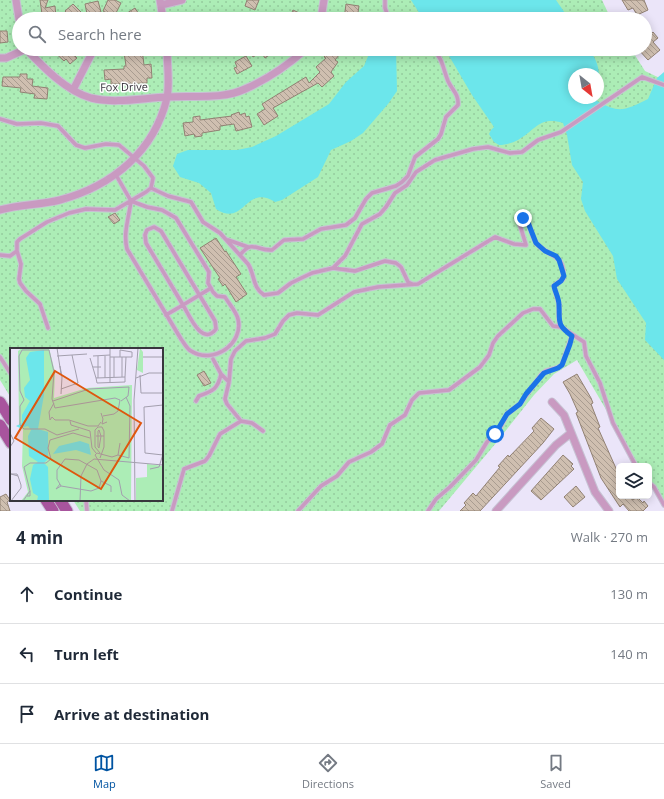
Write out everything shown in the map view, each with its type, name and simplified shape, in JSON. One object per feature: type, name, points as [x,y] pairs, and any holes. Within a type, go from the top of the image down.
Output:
[{"type":"main road","points":[[0,402],[10,418]]},
{"type":"main road","points":[[0,425],[10,441]]},
{"type":"main road","points":[[47,501],[53,511]]},
{"type":"main road","points":[[61,501],[67,511]]},
{"type":"street","points":[[16,0],[18,12]]},
{"type":"street","points":[[162,12],[160,2],[182,0]]},
{"type":"street","points":[[322,12],[324,0]]},
{"type":"street","points":[[0,58],[6,58],[12,55]]},
{"type":"street","name":"Fox Drive","points":[[33,56],[73,90],[91,98],[116,100],[226,94],[245,90],[298,56]]},
{"type":"street","points":[[73,90],[90,56]]},
{"type":"street","points":[[0,210],[60,200],[104,183],[116,175],[142,151],[158,123],[167,97],[167,56]]},
{"type":"street","points":[[552,402],[564,415],[595,492],[609,511]]},
{"type":"street","points":[[496,511],[556,445],[571,433]]},
{"type":"lane","points":[[385,0],[387,12]]},
{"type":"lane","points":[[151,188],[168,196],[191,202],[203,222],[220,233],[227,240],[245,248],[251,246],[272,250],[284,240],[303,239],[321,229],[346,225],[355,218],[372,192],[396,186],[408,176],[415,157],[438,139],[446,117],[458,105],[458,98],[448,81],[443,64],[438,56]]},
{"type":"lane","points":[[333,268],[345,256],[362,224],[380,214],[395,193],[407,185],[416,172],[435,160],[472,149],[488,147],[510,153],[522,152],[538,140],[561,132],[642,77],[664,85]]},
{"type":"lane","points":[[0,119],[17,124],[48,123],[62,130],[76,146],[85,148],[113,144],[119,145],[135,157],[150,173],[153,184],[151,188],[115,210],[86,209],[69,213],[47,222],[17,242],[17,252],[21,264],[19,279],[20,283],[42,308],[48,328]]},
{"type":"lane","points":[[116,175],[131,201],[147,207],[162,210],[176,218],[210,272],[208,283],[217,296],[225,297],[238,320],[237,337],[231,345],[222,351],[214,355],[203,356],[190,351],[166,315],[127,248],[125,241],[131,201]]},
{"type":"lane","points":[[263,430],[252,423],[241,421],[225,402],[231,359],[235,350],[246,341],[265,338],[275,334],[283,321],[289,315],[298,313],[318,315],[354,292],[378,287],[413,285],[426,280],[455,260],[495,237],[514,244],[526,245],[519,222],[520,220],[525,219],[536,243],[545,251],[556,256],[560,262],[563,279],[554,286],[559,304],[558,319],[561,327],[572,336],[580,338],[584,342],[586,356],[600,383],[613,423],[634,463]]},
{"type":"lane","points":[[154,227],[161,231],[217,326],[214,332],[205,336],[200,333],[183,305],[146,243],[145,235],[150,228],[154,227]]},
{"type":"lane","points":[[220,233],[251,269],[254,285],[264,295],[278,293],[298,279],[312,273],[333,268],[355,271],[385,261],[392,261],[401,267],[408,282],[413,285]]},
{"type":"lane","points":[[240,255],[244,250],[251,246]]},
{"type":"lane","points":[[0,255],[10,256],[17,252]]},
{"type":"lane","points":[[166,315],[211,288]]},
{"type":"lane","points":[[298,511],[321,486],[341,473],[349,462],[371,452],[382,444],[390,425],[405,415],[412,400],[419,393],[450,390],[480,367],[489,355],[493,343],[498,336],[523,312],[533,309],[540,309],[553,326],[561,327]]},
{"type":"lane","points":[[428,511],[436,499],[450,488],[476,460],[487,442],[499,430],[507,414],[520,404],[541,375],[546,371],[558,368],[562,365],[572,336]]},
{"type":"lane","points":[[0,357],[10,372]]},
{"type":"lane","points":[[213,359],[221,374],[229,382]]},
{"type":"lane","points":[[196,402],[199,396],[210,393],[218,386],[221,374]]},
{"type":"lane","points":[[172,511],[184,468],[205,461],[210,456],[220,434],[241,421]]},
{"type":"lane","points":[[652,485],[664,505]]},
{"type":"lane","points":[[86,501],[87,511]]},
{"type":"green space","points":[[0,0],[602,0],[608,12],[12,12],[12,56],[635,56],[645,71],[664,80],[664,507],[652,488],[652,463],[637,463],[577,360],[554,374],[534,395],[439,511],[80,511],[74,501],[163,501],[163,348],[10,348],[10,396],[0,380]]},
{"type":"water","points":[[411,0],[556,0],[564,12],[419,12]]},
{"type":"water","points":[[368,56],[396,56],[397,91],[363,133],[351,141],[331,150],[318,177],[282,200],[275,202],[265,198],[257,198],[240,210],[233,213],[226,213],[216,209],[211,193],[199,183],[180,177],[173,166],[177,154],[188,150],[237,150],[252,147],[276,136],[329,104],[346,82],[364,66]]},
{"type":"water","points":[[449,56],[593,56],[598,68],[568,68],[568,104],[603,104],[617,109],[628,108],[648,99],[657,78],[664,72],[664,360],[645,340],[646,323],[617,279],[613,256],[585,211],[581,199],[583,182],[572,165],[567,135],[563,123],[548,121],[538,125],[518,140],[499,145],[494,142],[489,134],[494,127],[472,95]]},
{"type":"building","points":[[40,0],[48,0],[45,8],[55,6],[56,12],[42,12]]},
{"type":"building","points":[[108,0],[115,0],[121,3],[116,12],[103,11]]},
{"type":"building","points":[[247,0],[259,0],[255,10],[245,6]]},
{"type":"building","points":[[622,0],[644,0],[648,10],[644,12],[635,12],[633,8],[628,10]]},
{"type":"building","points":[[98,1],[101,12],[87,12],[85,4]]},
{"type":"building","points":[[73,4],[81,12],[66,12],[65,11]]},
{"type":"building","points":[[346,4],[359,6],[358,12],[345,12]]},
{"type":"building","points":[[135,8],[138,12],[129,12]]},
{"type":"building","points":[[0,31],[7,31],[8,42],[0,43]]},
{"type":"building","points":[[653,32],[658,38],[653,42],[660,50],[648,60],[644,56],[652,56]]},
{"type":"building","points":[[59,56],[75,56],[77,58],[70,64],[66,59],[64,61]]},
{"type":"building","points":[[125,56],[143,56],[144,65],[151,64],[152,78],[147,78],[147,83],[111,84],[111,79],[105,80],[104,70],[124,69],[124,66],[126,66]]},
{"type":"building","points":[[246,56],[252,66],[237,74],[234,68],[237,67],[235,62]]},
{"type":"building","points":[[338,56],[335,60],[338,62],[331,72],[334,76],[322,87],[318,83],[273,108],[278,116],[264,125],[257,114],[265,109],[262,104],[306,77],[309,83],[320,72],[316,67],[326,58],[324,57]]},
{"type":"building","points":[[20,74],[27,74],[27,79],[33,79],[32,86],[48,88],[47,99],[34,98],[35,94],[20,92],[21,88],[2,86],[3,77],[20,77]]},
{"type":"building","points":[[239,112],[240,115],[245,113],[246,117],[249,116],[252,127],[236,131],[234,124],[220,126],[220,130],[202,133],[202,136],[195,137],[194,134],[185,136],[183,123],[193,122],[193,117],[200,116],[200,120],[232,116],[231,115]]},
{"type":"building","points":[[115,213],[120,220],[114,224],[108,217]]},
{"type":"building","points":[[216,238],[241,274],[236,277],[247,294],[236,302],[225,284],[223,286],[218,279],[220,278],[200,248]]},
{"type":"building","points":[[204,371],[211,383],[204,386],[197,375]]},
{"type":"building","points":[[577,374],[591,398],[593,403],[591,404],[600,427],[598,428],[616,468],[616,499],[639,499],[643,503],[644,501],[648,506],[643,511],[629,511],[623,504],[620,507],[601,478],[576,413],[578,412],[563,382]]},
{"type":"building","points":[[541,418],[554,429],[543,443],[480,511],[460,511],[466,505],[464,503],[473,493],[476,496],[508,455],[509,457],[534,431],[532,428]]},
{"type":"building","points":[[563,455],[573,464],[571,466],[574,469],[541,500],[531,491]]},
{"type":"building","points":[[576,486],[585,497],[573,507],[564,497]]},
{"type":"building","points":[[6,494],[10,500],[7,502],[10,511],[0,511],[0,497]]},
{"type":"route","points":[[495,434],[502,426],[507,414],[522,402],[526,394],[541,375],[546,371],[558,368],[562,365],[572,336],[561,327],[558,319],[559,304],[554,286],[561,281],[564,276],[559,260],[556,256],[545,251],[536,243],[529,223],[523,218]]}]
